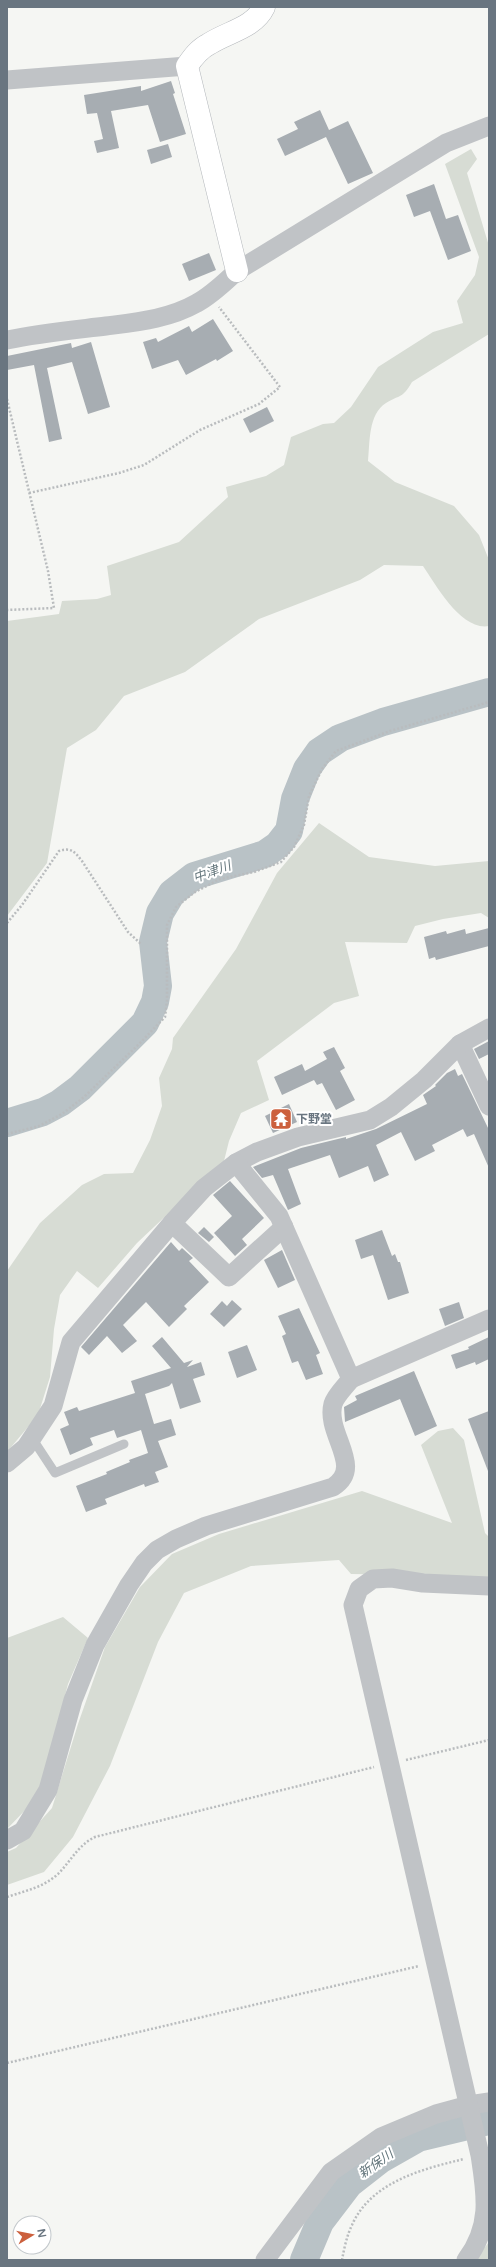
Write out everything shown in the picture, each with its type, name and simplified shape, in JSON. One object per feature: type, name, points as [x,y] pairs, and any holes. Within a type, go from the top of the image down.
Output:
[{"type":"street","points":[[237,271],[187,66],[196,53],[209,44],[238,30],[260,15],[264,7]]},
{"type":"street","points":[[7,80],[187,66]]},
{"type":"street","points":[[7,340],[32,335],[148,320],[180,311],[197,303],[209,295],[237,271],[446,143],[489,126]]},
{"type":"street","points":[[7,1463],[32,1438],[53,1406],[71,1342],[172,1223],[204,1188],[236,1163],[282,1142],[370,1120],[391,1107],[424,1080],[460,1044],[489,1028]]},
{"type":"street","points":[[460,1044],[489,1106]]},
{"type":"street","points":[[236,1163],[279,1216],[352,1379]]},
{"type":"street","points":[[172,1223],[229,1277],[284,1227]]},
{"type":"street","points":[[7,1840],[22,1831],[48,1790],[73,1700],[95,1645],[129,1585],[144,1563],[158,1550],[176,1539],[206,1526],[333,1487],[342,1481],[346,1472],[346,1461],[334,1429],[332,1414],[337,1396],[352,1379],[489,1319]]},
{"type":"street","points":[[466,2260],[477,2246],[486,2213],[485,2190],[480,2155],[353,1605],[359,1589],[373,1579],[392,1578],[423,1584],[489,1586]]},
{"type":"street","points":[[265,2260],[331,2172],[381,2137],[436,2114],[468,2105],[489,2102]]},
{"type":"lane","points":[[32,1438],[55,1473],[124,1444]]},
{"type":"path","points":[[30,493],[119,473],[144,465],[200,430],[259,404],[280,387],[230,320],[209,295]]},
{"type":"path","points":[[7,399],[48,571],[54,608],[7,610]]},
{"type":"path","points":[[7,1134],[39,1126],[62,1114],[140,1043],[164,1017],[167,1001],[167,925],[176,907],[195,892],[220,879],[254,872],[281,862],[294,847],[304,825],[309,796],[322,769],[336,751],[377,735],[489,702]]},
{"type":"path","points":[[7,923],[22,905],[60,851],[66,848],[73,850],[82,861],[128,932],[141,944]]},
{"type":"path","points":[[7,1897],[42,1885],[57,1874],[84,1842],[95,1837],[390,1763],[489,1740]]},
{"type":"path","points":[[7,2063],[435,1962]]},
{"type":"path","points":[[342,2260],[352,2225],[358,2214],[365,2204],[390,2184],[415,2172],[480,2155]]},
{"type":"shaded area","points":[[471,149],[477,159],[467,173],[489,246],[489,334],[412,382],[401,396],[386,403],[380,408],[373,421],[371,429],[368,461],[395,482],[454,506],[479,535],[489,560],[489,626],[479,626],[459,614],[442,595],[423,566],[384,565],[360,580],[259,619],[185,672],[124,696],[96,730],[67,748],[47,863],[7,916],[7,621],[59,614],[62,601],[97,599],[111,595],[107,566],[179,542],[228,497],[226,487],[266,476],[284,465],[291,437],[323,424],[334,423],[351,407],[378,367],[433,332],[463,323],[457,301],[475,275],[479,257],[445,164]]},
{"type":"shaded area","points":[[319,823],[369,857],[435,866],[489,861],[489,918],[481,913],[443,919],[415,926],[407,943],[345,942],[359,996],[334,1003],[257,1061],[269,1100],[241,1113],[229,1141],[224,1161],[137,1243],[98,1288],[77,1271],[60,1295],[54,1329],[50,1377],[38,1415],[7,1452],[7,1271],[40,1223],[82,1185],[104,1174],[133,1173],[150,1140],[162,1106],[159,1078],[172,1049],[173,1038],[236,949],[277,873]]},
{"type":"shaded area","points":[[453,1428],[464,1440],[485,1533],[489,1537],[489,1581],[418,1575],[351,1574],[339,1560],[251,1566],[184,1593],[158,1642],[110,1766],[73,1837],[44,1872],[7,1885],[7,1852],[16,1848],[52,1808],[78,1724],[105,1647],[140,1587],[172,1554],[219,1534],[362,1491],[452,1523],[421,1445],[438,1431]]},
{"type":"shaded area","points":[[63,1617],[88,1638],[68,1684],[43,1780],[31,1804],[7,1829],[7,1638]]},
{"type":"shaded area","points":[[489,2242],[489,2260],[475,2260]]},
{"type":"building","points":[[171,81],[175,93],[173,94],[186,134],[160,142],[148,105],[111,111],[119,148],[97,153],[94,141],[103,139],[97,113],[87,114],[84,95],[141,86],[141,91]]},
{"type":"building","points":[[320,110],[329,130],[348,121],[373,173],[348,184],[326,137],[285,156],[277,139],[298,129],[294,122]]},
{"type":"building","points":[[168,144],[172,157],[151,164],[147,150]]},
{"type":"building","points":[[434,184],[446,219],[458,215],[471,251],[448,260],[430,211],[414,217],[406,195]]},
{"type":"building","points":[[209,253],[216,270],[189,281],[182,264]]},
{"type":"building","points":[[213,319],[233,351],[217,361],[216,359],[186,375],[178,360],[152,369],[143,342],[156,338],[158,342],[189,326],[192,332]]},
{"type":"building","points":[[91,342],[110,407],[88,414],[72,362],[47,368],[62,439],[49,442],[34,365],[7,370],[7,356],[71,343],[72,348]]},
{"type":"building","points":[[267,407],[274,421],[250,433],[243,419]]},
{"type":"building","points":[[489,928],[489,946],[436,960],[435,957],[429,959],[424,937],[446,931],[447,934],[465,929],[466,934]]},
{"type":"building","points":[[489,1041],[489,1054],[479,1059],[474,1049]]},
{"type":"building","points":[[334,1047],[345,1068],[340,1071],[355,1100],[336,1110],[322,1083],[317,1085],[314,1080],[282,1095],[274,1077],[302,1064],[305,1071],[327,1059],[323,1052]]},
{"type":"building","points":[[455,1069],[458,1076],[462,1074],[489,1130],[489,1168],[474,1134],[467,1137],[463,1129],[432,1145],[435,1151],[415,1161],[401,1132],[376,1145],[389,1175],[374,1182],[368,1166],[339,1178],[330,1155],[288,1169],[301,1204],[288,1210],[273,1175],[262,1178],[253,1167],[301,1148],[346,1137],[346,1139],[376,1129],[427,1104],[423,1095],[436,1086],[435,1085],[447,1073]]},
{"type":"building","name":"下野堂","points":[[289,1104],[297,1122],[273,1133],[265,1116]]},
{"type":"building","points":[[230,1181],[264,1218],[242,1239],[247,1245],[235,1256],[214,1233],[232,1216],[213,1195]]},
{"type":"building","points":[[204,1227],[214,1237],[209,1242],[198,1233]]},
{"type":"building","points":[[382,1230],[392,1256],[395,1254],[398,1262],[400,1262],[409,1293],[388,1300],[373,1255],[361,1259],[355,1240]]},
{"type":"building","points":[[171,1242],[179,1251],[182,1248],[193,1258],[189,1261],[209,1282],[184,1306],[187,1309],[169,1327],[146,1302],[123,1325],[137,1341],[122,1353],[107,1336],[89,1355],[81,1347]]},
{"type":"building","points":[[282,1250],[295,1280],[278,1288],[264,1260]]},
{"type":"building","points":[[232,1300],[242,1309],[224,1327],[210,1314],[222,1301],[227,1306]]},
{"type":"building","points":[[459,1302],[464,1318],[445,1326],[439,1309]]},
{"type":"building","points":[[299,1308],[320,1353],[316,1355],[323,1374],[306,1380],[298,1361],[292,1363],[282,1336],[286,1334],[278,1316]]},
{"type":"building","points":[[162,1337],[184,1363],[193,1360],[187,1367],[201,1362],[205,1375],[193,1379],[201,1402],[180,1409],[172,1383],[169,1386],[145,1394],[154,1424],[171,1419],[176,1435],[158,1441],[168,1467],[155,1472],[159,1482],[145,1487],[144,1484],[105,1499],[107,1504],[86,1512],[76,1486],[107,1474],[106,1472],[130,1462],[129,1460],[148,1453],[141,1430],[117,1438],[114,1430],[90,1438],[93,1445],[70,1455],[60,1429],[69,1425],[64,1412],[77,1407],[79,1411],[135,1393],[131,1381],[171,1368],[152,1346]]},
{"type":"building","points":[[489,1337],[489,1359],[476,1365],[475,1362],[456,1369],[451,1355],[469,1349],[468,1347]]},
{"type":"building","points":[[247,1345],[257,1370],[237,1378],[228,1352]]},
{"type":"building","points":[[414,1371],[437,1426],[415,1436],[400,1399],[345,1422],[344,1407],[357,1400],[355,1396]]},
{"type":"building","points":[[489,1411],[489,1471],[488,1471],[468,1419]]},
{"type":"waterway","name":"中津川","points":[[7,1123],[43,1112],[60,1103],[80,1088],[145,1023],[155,1002],[158,986],[153,942],[160,913],[172,893],[194,876],[265,854],[278,845],[289,831],[295,799],[307,769],[319,752],[340,738],[383,722],[489,692]]},
{"type":"waterway","name":"新保川","points":[[304,2260],[320,2222],[349,2184],[381,2159],[418,2138],[489,2121]]},
{"type":"place","name":"下野堂","points":[[281,1119]]}]
